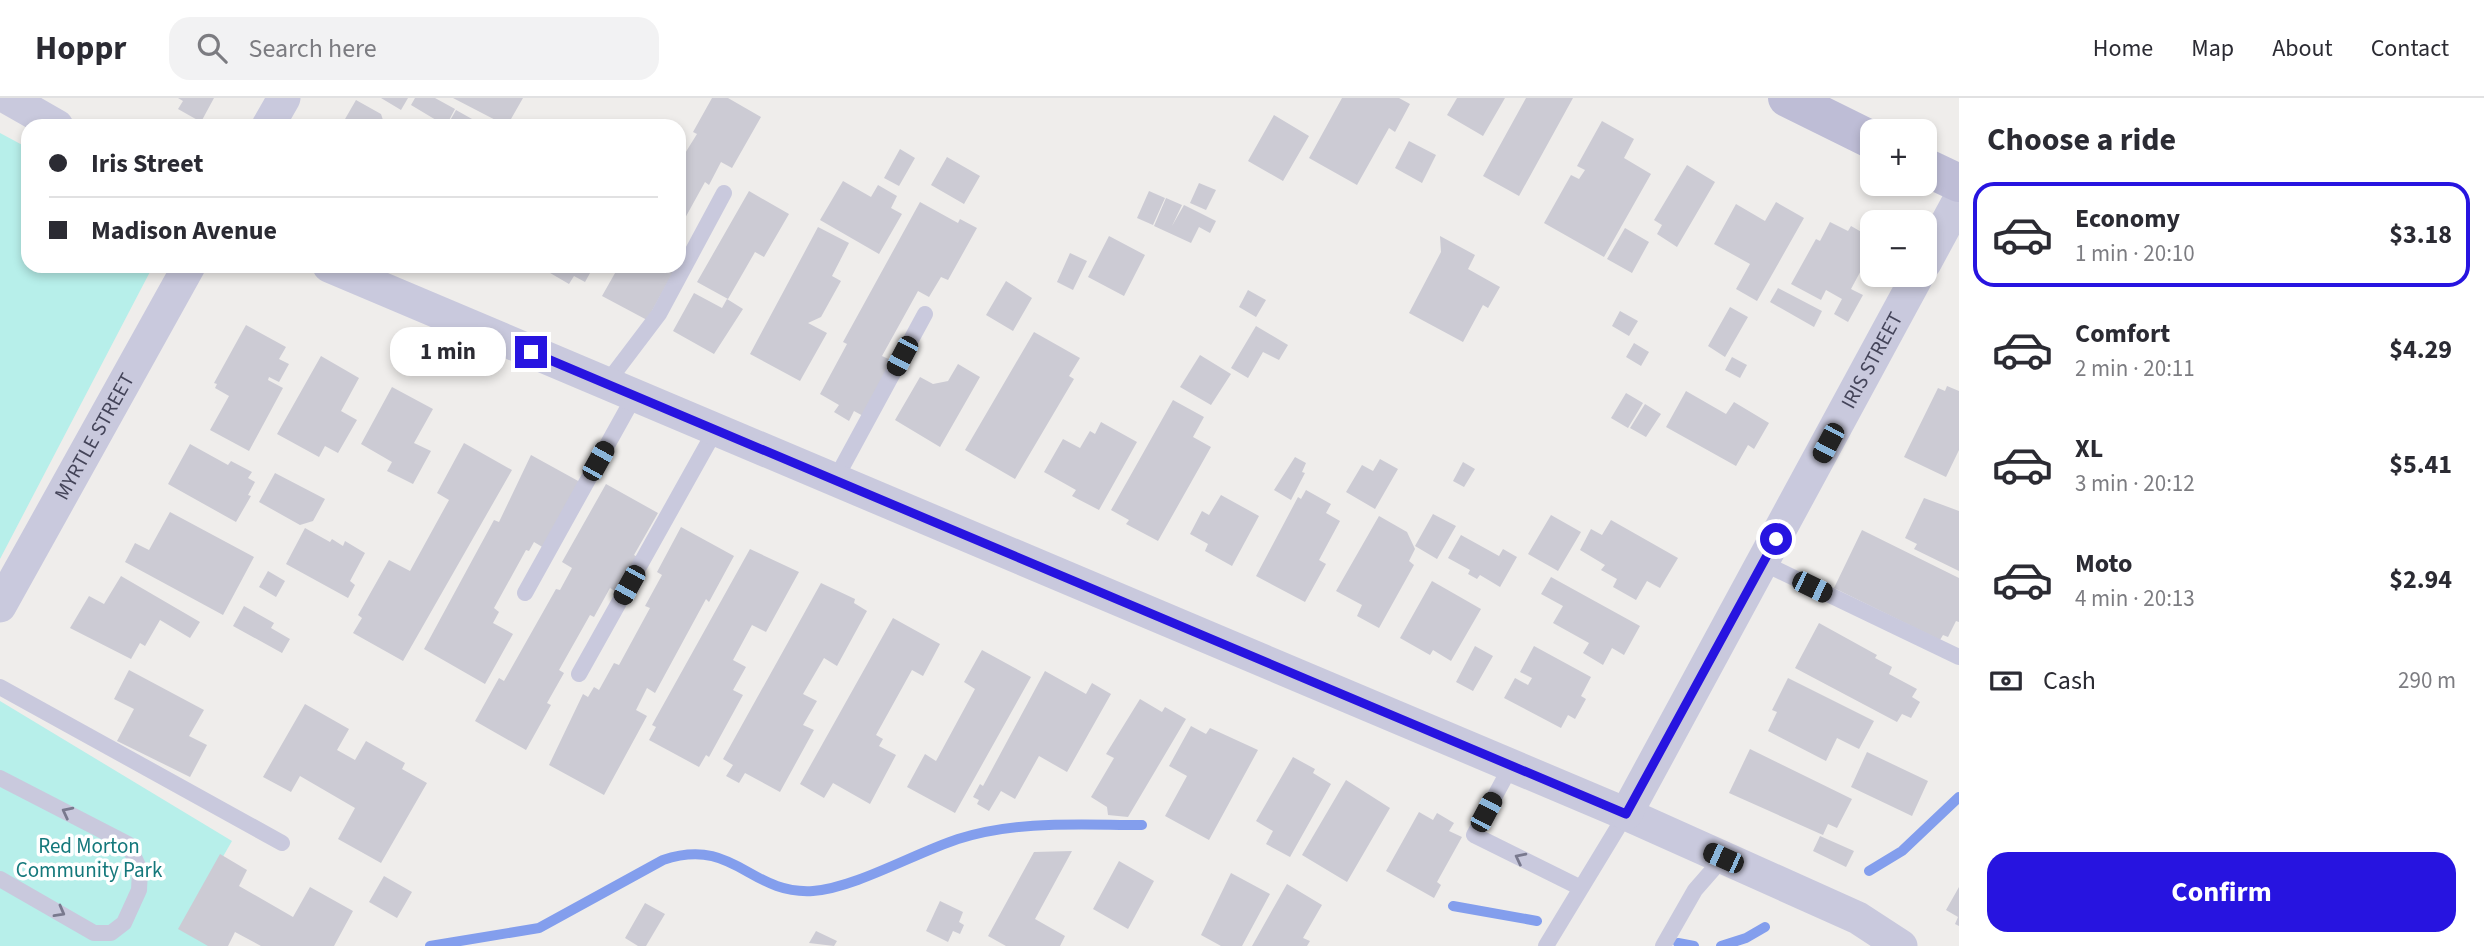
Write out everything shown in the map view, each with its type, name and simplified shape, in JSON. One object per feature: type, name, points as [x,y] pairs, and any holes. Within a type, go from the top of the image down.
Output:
[{"type":"main road","points":[[1787,98],[1860,135]]},
{"type":"main road","points":[[1937,173],[1959,183]]},
{"type":"street","points":[[8,98],[45,119]]},
{"type":"street","points":[[272,119],[284,98]]},
{"type":"street","points":[[1937,241],[1959,200]]},
{"type":"street","name":"MYRTLE STREET","points":[[0,606],[185,273]]},
{"type":"street","points":[[346,273],[1626,814],[1858,918],[1901,946]]},
{"type":"street","name":"IRIS STREET","points":[[1626,814],[1912,287]]},
{"type":"lane","points":[[686,264],[724,193]]},
{"type":"lane","points":[[525,593],[620,389],[681,273]]},
{"type":"lane","points":[[835,480],[925,314]]},
{"type":"lane","points":[[579,674],[716,429]]},
{"type":"lane","points":[[1763,563],[1959,657]]},
{"type":"lane","points":[[0,687],[282,844]]},
{"type":"lane","points":[[1511,765],[1474,835],[1581,888]]},
{"type":"lane","points":[[0,778],[128,844],[140,870],[139,890],[130,913],[124,923],[111,933],[94,933],[0,879]]},
{"type":"lane","points":[[1546,946],[1626,814]]},
{"type":"lane","points":[[1663,946],[1695,890],[1723,858]]},
{"type":"green space","points":[[0,133],[21,144],[21,273],[149,273],[0,559]]},
{"type":"green space","name":"Red Morton Community Park","points":[[0,701],[232,841],[181,929],[220,946],[0,946]]},
{"type":"building","points":[[178,98],[214,98],[203,119],[196,119],[178,109],[183,101]]},
{"type":"building","points":[[381,98],[408,98],[401,110]]},
{"type":"building","points":[[415,98],[435,98],[455,109],[450,119],[434,119],[411,105]]},
{"type":"building","points":[[453,98],[523,98],[511,119],[494,119]]},
{"type":"building","points":[[712,98],[728,98],[761,117],[732,168],[721,162],[709,185],[705,182],[686,216],[686,152],[697,134],[693,132]]},
{"type":"building","points":[[1342,98],[1399,98],[1410,104],[1395,132],[1389,128],[1357,185],[1309,158]]},
{"type":"building","points":[[1457,98],[1505,98],[1483,136],[1447,115]]},
{"type":"building","points":[[1526,98],[1573,98],[1519,196],[1483,176]]},
{"type":"building","points":[[356,100],[381,114],[383,119],[345,119]]},
{"type":"building","points":[[456,110],[472,119],[451,119]]},
{"type":"building","points":[[1274,115],[1309,136],[1283,181],[1248,161]]},
{"type":"building","points":[[1602,121],[1634,139],[1624,158],[1651,174],[1604,257],[1544,223],[1571,175],[1579,179],[1585,170],[1577,166]]},
{"type":"building","points":[[1409,141],[1436,155],[1422,183],[1395,168]]},
{"type":"building","points":[[900,149],[915,158],[899,186],[884,178]]},
{"type":"building","points":[[947,157],[980,176],[964,204],[931,185]]},
{"type":"building","points":[[1687,165],[1715,182],[1677,247],[1657,234],[1662,225],[1654,220]]},
{"type":"building","points":[[843,181],[871,197],[878,185],[897,196],[891,208],[902,214],[879,254],[820,220]]},
{"type":"building","points":[[1199,183],[1216,190],[1206,210],[1190,203]]},
{"type":"building","points":[[749,191],[789,214],[764,257],[755,252],[728,299],[697,282]]},
{"type":"building","points":[[1149,191],[1165,198],[1153,225],[1137,218]]},
{"type":"building","points":[[1166,198],[1182,205],[1172,226],[1184,205],[1216,221],[1210,233],[1199,227],[1191,243],[1154,226]]},
{"type":"building","points":[[920,202],[958,223],[960,219],[977,228],[948,280],[941,277],[929,297],[918,291],[882,356],[895,362],[865,417],[854,411],[849,421],[834,412],[839,405],[820,394],[847,344],[843,342]]},
{"type":"building","points":[[1776,202],[1804,218],[1757,301],[1736,289],[1750,264],[1714,244],[1736,204],[1765,221]]},
{"type":"building","points":[[1830,222],[1848,231],[1851,226],[1860,231],[1860,272],[1851,289],[1863,295],[1848,322],[1834,314],[1842,299],[1826,290],[1821,300],[1791,284],[1816,239],[1820,241]]},
{"type":"building","points":[[818,227],[849,243],[832,276],[841,281],[821,317],[808,323],[827,333],[800,381],[750,354]]},
{"type":"building","points":[[1625,228],[1649,242],[1632,273],[1607,259]]},
{"type":"building","points":[[1109,236],[1145,255],[1124,296],[1088,277]]},
{"type":"building","points":[[1440,236],[1475,255],[1468,269],[1500,287],[1488,308],[1483,305],[1463,342],[1409,313],[1441,252]]},
{"type":"building","points":[[1070,253],[1087,261],[1073,290],[1057,282]]},
{"type":"building","points":[[550,273],[590,273],[585,282],[574,276],[569,284]]},
{"type":"building","points":[[615,273],[673,273],[647,320],[602,296]]},
{"type":"building","points":[[1006,281],[1032,298],[1013,331],[986,315]]},
{"type":"building","points":[[1778,288],[1822,311],[1814,327],[1770,302]]},
{"type":"building","points":[[1248,290],[1266,300],[1256,317],[1239,307]]},
{"type":"building","points":[[694,293],[722,308],[727,299],[743,309],[714,354],[673,331]]},
{"type":"building","points":[[1730,307],[1748,317],[1725,357],[1708,346]]},
{"type":"building","points":[[1620,311],[1638,321],[1629,336],[1612,326]]},
{"type":"building","points":[[246,325],[286,347],[279,359],[289,364],[279,382],[269,377],[268,380],[283,388],[249,451],[210,430],[229,396],[215,388],[217,384],[214,383]]},
{"type":"building","points":[[1256,326],[1288,345],[1279,360],[1263,352],[1248,378],[1231,368]]},
{"type":"building","points":[[1034,332],[1080,358],[1069,376],[1074,379],[1015,479],[965,450]]},
{"type":"building","points":[[1634,343],[1649,352],[1641,366],[1626,357]]},
{"type":"building","points":[[1200,355],[1231,374],[1211,405],[1180,387]]},
{"type":"building","points":[[321,356],[359,378],[341,411],[357,420],[338,453],[325,446],[319,457],[277,434]]},
{"type":"building","points":[[1732,357],[1747,365],[1740,378],[1725,370]]},
{"type":"building","points":[[958,364],[980,377],[940,447],[895,420],[920,377],[933,384],[948,381]]},
{"type":"building","points":[[1947,386],[1959,391],[1959,450],[1946,477],[1904,457],[1938,388],[1945,391]]},
{"type":"building","points":[[392,387],[433,409],[414,443],[431,451],[413,484],[387,471],[392,462],[361,444]]},
{"type":"building","points":[[1686,391],[1726,414],[1734,402],[1769,423],[1754,449],[1748,445],[1736,466],[1666,427]]},
{"type":"building","points":[[1626,393],[1643,403],[1628,428],[1611,418]]},
{"type":"building","points":[[1173,400],[1204,417],[1193,437],[1211,447],[1158,541],[1126,524],[1129,520],[1111,510]]},
{"type":"building","points":[[1645,404],[1661,414],[1646,437],[1630,428]]},
{"type":"building","points":[[1101,422],[1137,442],[1099,510],[1072,496],[1076,490],[1044,472],[1063,439],[1080,448],[1090,431],[1095,434]]},
{"type":"building","points":[[464,443],[512,470],[403,661],[353,633],[362,618],[358,615],[389,560],[410,571],[449,500],[437,493]]},
{"type":"building","points":[[190,444],[228,465],[231,461],[252,472],[248,478],[255,482],[248,495],[251,496],[236,522],[168,484]]},
{"type":"building","points":[[531,455],[580,482],[544,548],[534,542],[529,551],[526,550],[494,608],[499,612],[493,623],[513,634],[485,684],[424,649],[494,520],[499,522]]},
{"type":"building","points":[[1295,457],[1306,463],[1302,472],[1305,473],[1291,500],[1274,490]]},
{"type":"building","points":[[1380,459],[1398,469],[1375,509],[1346,492],[1362,465],[1373,471]]},
{"type":"building","points":[[1463,462],[1475,469],[1464,487],[1453,481]]},
{"type":"building","points":[[275,473],[325,499],[313,521],[300,525],[259,502]]},
{"type":"building","points":[[606,484],[658,513],[634,555],[639,558],[623,585],[620,583],[615,591],[610,588],[594,617],[590,615],[559,670],[564,673],[547,703],[551,705],[526,750],[475,721],[499,678],[504,681],[556,589],[560,590],[572,568],[562,562]]},
{"type":"building","points":[[1306,490],[1331,504],[1326,513],[1340,521],[1319,560],[1326,564],[1305,602],[1256,576],[1298,497],[1301,499]]},
{"type":"building","points":[[1221,495],[1259,516],[1232,566],[1205,551],[1208,544],[1190,534],[1202,511],[1209,515]]},
{"type":"building","points":[[1924,498],[1959,511],[1959,571],[1914,549],[1917,544],[1905,538]]},
{"type":"building","points":[[170,512],[254,557],[223,615],[125,562],[135,543],[149,550]]},
{"type":"building","points":[[1433,514],[1456,526],[1437,559],[1415,546]]},
{"type":"building","points":[[1551,515],[1581,532],[1558,571],[1528,554]]},
{"type":"building","points":[[1379,516],[1407,532],[1415,549],[1409,561],[1414,565],[1379,628],[1357,616],[1362,605],[1336,591]]},
{"type":"building","points":[[1611,520],[1678,558],[1660,588],[1647,581],[1636,600],[1613,587],[1617,579],[1601,570],[1605,565],[1580,550],[1591,529],[1602,535]]},
{"type":"building","points":[[681,527],[734,556],[709,602],[706,599],[655,693],[647,688],[636,710],[647,716],[604,795],[549,765],[583,694],[588,697],[594,687],[599,690],[614,663],[619,665],[650,608],[645,606],[662,575],[657,572]]},
{"type":"building","points":[[305,528],[330,542],[332,539],[343,546],[345,541],[365,553],[350,581],[355,585],[348,598],[286,564]]},
{"type":"building","points":[[1862,530],[1959,578],[1959,622],[1956,621],[1948,637],[1943,635],[1940,640],[1834,588]]},
{"type":"building","points":[[1461,535],[1499,556],[1503,549],[1517,557],[1500,587],[1480,575],[1477,579],[1468,574],[1470,570],[1448,558]]},
{"type":"building","points":[[750,549],[799,572],[766,632],[752,625],[733,660],[746,667],[733,690],[743,695],[709,757],[706,755],[699,767],[649,740],[656,727],[652,725]]},
{"type":"building","points":[[268,571],[285,581],[276,597],[259,587]]},
{"type":"building","points":[[121,576],[200,622],[190,638],[160,620],[145,646],[140,643],[131,659],[70,628],[89,596],[104,604]]},
{"type":"building","points":[[1551,577],[1640,626],[1624,655],[1612,648],[1603,665],[1583,653],[1589,643],[1553,623],[1563,606],[1541,594]]},
{"type":"building","points":[[1432,581],[1481,609],[1451,661],[1433,650],[1430,655],[1400,638]]},
{"type":"building","points":[[821,583],[855,599],[854,603],[867,611],[837,666],[824,658],[803,694],[817,701],[803,725],[814,730],[780,792],[745,773],[739,783],[726,776],[733,765],[723,759]]},
{"type":"building","points":[[244,606],[274,623],[271,628],[290,639],[282,653],[233,626]]},
{"type":"building","points":[[893,618],[940,644],[923,676],[912,670],[876,735],[883,739],[879,746],[896,755],[870,804],[833,783],[824,798],[800,784]]},
{"type":"building","points":[[1819,623],[1877,655],[1875,658],[1892,667],[1889,674],[1917,689],[1912,697],[1920,702],[1911,718],[1902,714],[1897,722],[1795,668]]},
{"type":"building","points":[[1475,646],[1493,656],[1473,691],[1456,682]]},
{"type":"building","points":[[1534,646],[1591,677],[1581,696],[1586,699],[1575,719],[1568,715],[1561,728],[1504,698],[1515,678],[1528,685],[1532,678],[1520,672]]},
{"type":"building","points":[[982,650],[1031,677],[955,813],[907,787],[925,754],[936,761],[975,689],[964,682]]},
{"type":"building","points":[[129,670],[204,710],[189,736],[207,745],[190,777],[117,741],[134,709],[114,699]]},
{"type":"building","points":[[1045,671],[1086,694],[1092,683],[1111,694],[1067,772],[1039,756],[1015,799],[1001,791],[989,811],[977,804],[979,800],[973,797],[980,784],[983,786]]},
{"type":"building","points":[[1788,678],[1874,721],[1859,749],[1837,738],[1826,761],[1768,731],[1777,712],[1772,710]]},
{"type":"building","points":[[1140,699],[1162,712],[1165,707],[1186,719],[1128,817],[1108,815],[1107,807],[1091,797],[1114,758],[1106,754]]},
{"type":"building","points":[[305,704],[349,729],[337,750],[355,760],[366,741],[405,763],[402,769],[427,783],[381,863],[338,839],[355,808],[300,776],[291,792],[263,777]]},
{"type":"building","points":[[1191,726],[1206,734],[1210,728],[1258,750],[1209,840],[1165,816],[1187,776],[1169,766]]},
{"type":"building","points":[[1750,749],[1852,799],[1837,828],[1828,824],[1823,835],[1729,793]]},
{"type":"building","points":[[1867,752],[1928,781],[1912,816],[1851,787]]},
{"type":"building","points":[[1293,757],[1315,769],[1313,773],[1331,784],[1290,857],[1266,844],[1273,831],[1256,821]]},
{"type":"building","points":[[1346,780],[1390,808],[1347,882],[1302,855]]},
{"type":"building","points":[[1419,812],[1433,820],[1437,813],[1454,823],[1449,831],[1462,837],[1437,882],[1441,885],[1434,898],[1386,871]]},
{"type":"building","points":[[1820,836],[1854,851],[1846,867],[1813,851]]},
{"type":"building","points":[[1072,851],[1035,919],[1065,936],[1060,946],[1006,946],[988,936],[1034,852]]},
{"type":"building","points":[[220,854],[247,870],[239,886],[293,917],[310,887],[353,911],[334,946],[261,946],[235,932],[228,946],[208,946],[178,929]]},
{"type":"building","points":[[1119,861],[1154,881],[1128,929],[1093,909]]},
{"type":"building","points":[[1231,873],[1270,894],[1242,946],[1221,946],[1201,935]]},
{"type":"building","points":[[384,876],[412,892],[397,918],[369,902]]},
{"type":"building","points":[[1287,884],[1322,905],[1303,938],[1310,941],[1307,946],[1252,946]]},
{"type":"building","points":[[1959,887],[1959,926],[1955,924],[1958,917],[1946,910]]},
{"type":"building","points":[[940,901],[963,912],[959,922],[964,925],[960,934],[953,931],[948,942],[926,931]]},
{"type":"building","points":[[645,903],[665,914],[646,946],[638,946],[625,938]]},
{"type":"building","points":[[816,931],[837,941],[834,946],[809,943]]},
{"type":"waterway","points":[[1869,871],[1902,851],[1959,797]]},
{"type":"waterway","points":[[430,946],[539,928],[663,860],[687,855],[708,855],[725,860],[773,884],[791,890],[813,891],[847,884],[941,845],[981,833],[1026,826],[1142,825]]},
{"type":"waterway","points":[[1453,906],[1537,921]]},
{"type":"waterway","points":[[1721,946],[1746,938],[1765,927]]},
{"type":"waterway","points":[[1678,943],[1694,946]]},
{"type":"route","points":[[531,352],[1626,814],[1776,539]]}]
